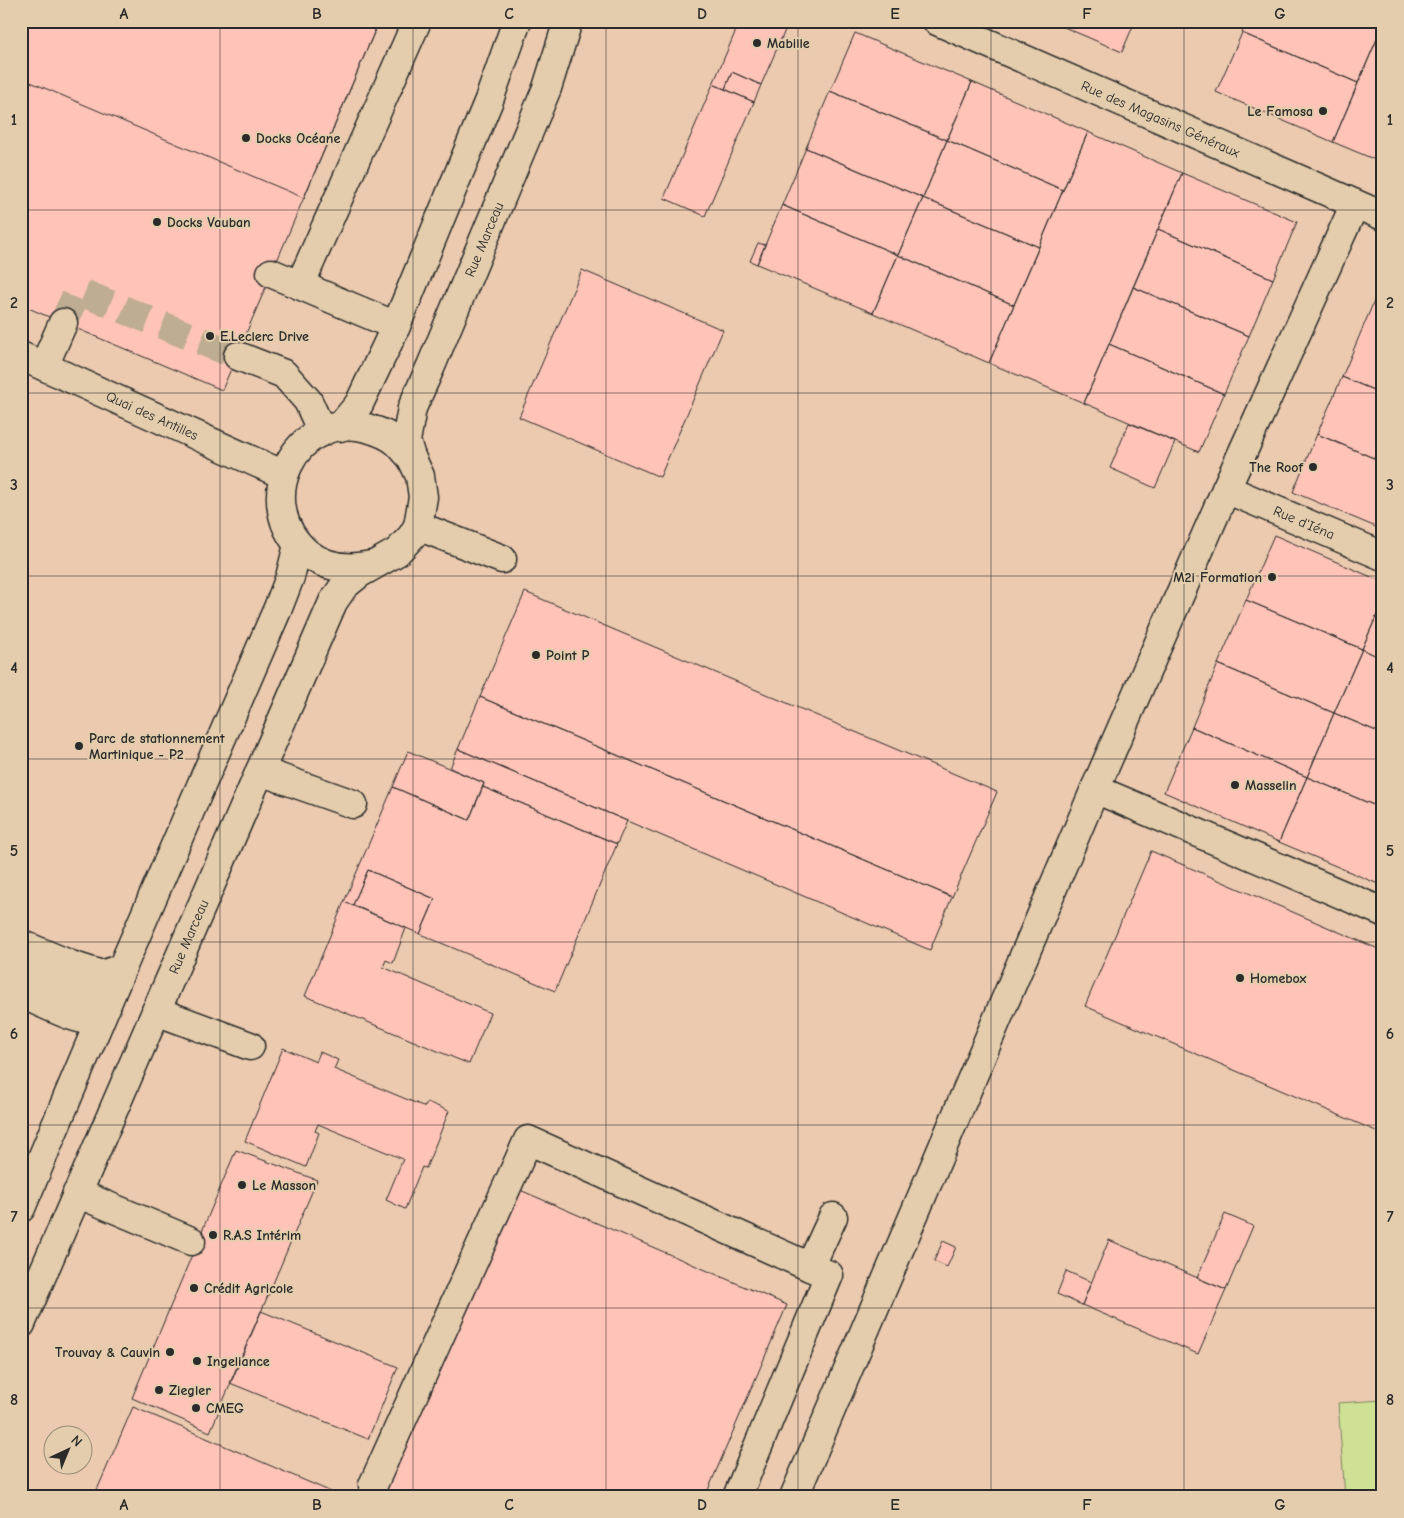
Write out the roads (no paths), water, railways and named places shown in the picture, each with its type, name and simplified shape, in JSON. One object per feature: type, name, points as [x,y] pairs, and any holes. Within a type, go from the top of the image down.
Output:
[{"type":"main road","points":[[300,285],[416,21]]},
{"type":"main road","name":"Rue Marceau","points":[[376,564],[355,569],[334,567],[314,558],[298,545],[285,523],[280,499],[284,474],[292,457],[305,443],[331,429],[359,404],[396,326],[489,100],[517,21]]},
{"type":"main road","name":"Rue Marceau","points":[[21,1324],[332,602],[344,586],[360,573],[398,552],[418,526],[423,497],[420,476],[406,441],[412,408],[547,88],[568,21]]},
{"type":"main road","name":"Rue des Magasins Généraux","points":[[938,21],[1383,216]]},
{"type":"main road","points":[[794,1497],[1095,788],[1226,489],[1355,204]]},
{"type":"main road","points":[[271,272],[396,326]]},
{"type":"main road","points":[[33,361],[63,323]]},
{"type":"main road","points":[[238,356],[284,374],[331,429]]},
{"type":"main road","name":"Quai des Antilles","points":[[33,361],[284,474]]},
{"type":"main road","name":"Rue Marceau","points":[[331,429],[360,427],[380,432],[397,442],[411,457]]},
{"type":"main road","name":"Rue d'Iéna","points":[[1226,489],[1383,556]]},
{"type":"main road","points":[[418,526],[502,558]]},
{"type":"main road","points":[[21,1208],[122,968],[278,608],[290,577],[298,545]]},
{"type":"main road","points":[[260,771],[353,804]]},
{"type":"main road","points":[[1095,788],[1383,912]]},
{"type":"main road","points":[[21,944],[71,965],[102,975],[122,968]]},
{"type":"main road","points":[[21,968],[106,1007]]},
{"type":"main road","points":[[21,994],[84,1020],[92,1018],[106,1007]]},
{"type":"main road","points":[[156,1011],[250,1046]]},
{"type":"main road","points":[[373,1485],[528,1140],[829,1275],[736,1497]]},
{"type":"main road","points":[[77,1193],[191,1241]]},
{"type":"main road","points":[[810,1266],[832,1217]]},
{"type":"tunnel","points":[[63,323],[78,291],[238,356]]},
{"type":"place","name":"Mabille","points":[[757,43]]},
{"type":"place","name":"Le Famosa","points":[[1323,111]]},
{"type":"place","name":"Docks Océane","points":[[246,138]]},
{"type":"place","name":"Docks Vauban","points":[[157,222]]},
{"type":"place","name":"E.Leclerc Drive","points":[[210,336]]},
{"type":"place","name":"The Roof","points":[[1313,467]]},
{"type":"place","name":"M2i Formation","points":[[1272,577]]},
{"type":"place","name":"Point P","points":[[536,655]]},
{"type":"place","name":"Parc de stationnement Martinique - P2","points":[[79,746]]},
{"type":"place","name":"Masselin","points":[[1235,785]]},
{"type":"place","name":"Homebox","points":[[1240,978]]},
{"type":"place","name":"Le Masson","points":[[242,1185]]},
{"type":"place","name":"R.A.S Intérim","points":[[213,1235]]},
{"type":"place","name":"Crédit Agricole","points":[[194,1288]]},
{"type":"place","name":"Trouvay & Cauvin","points":[[170,1352]]},
{"type":"place","name":"Ingeliance","points":[[197,1361]]},
{"type":"place","name":"Ziegler","points":[[159,1390]]},
{"type":"place","name":"CMEG","points":[[196,1408]]}]
